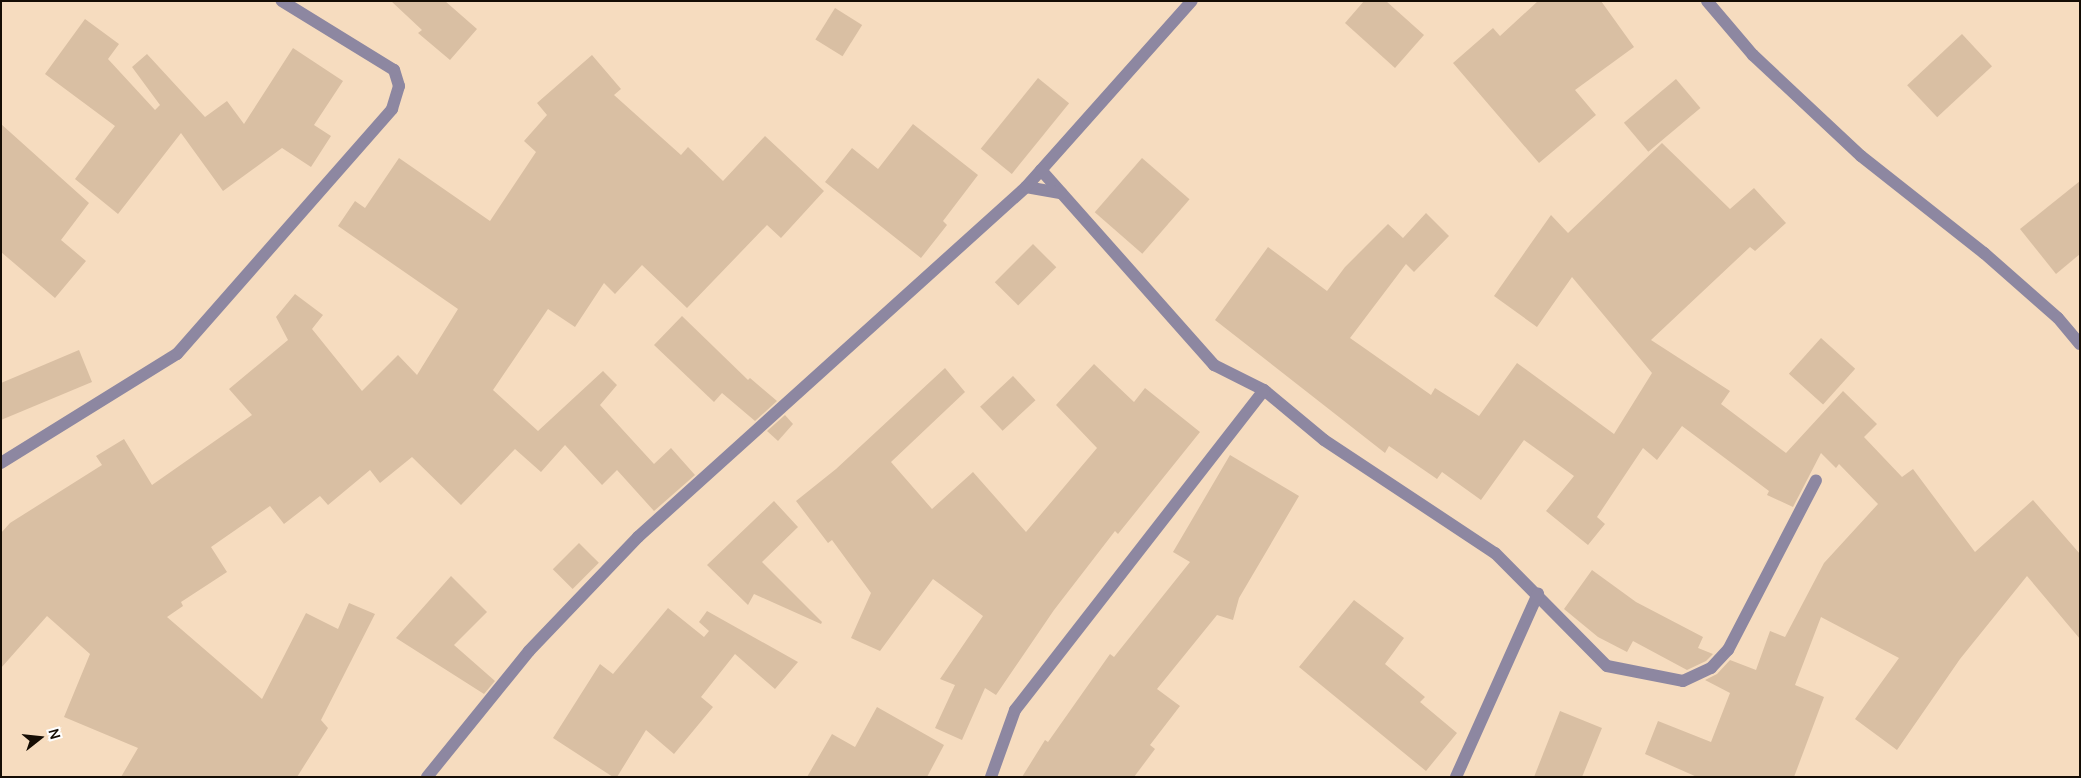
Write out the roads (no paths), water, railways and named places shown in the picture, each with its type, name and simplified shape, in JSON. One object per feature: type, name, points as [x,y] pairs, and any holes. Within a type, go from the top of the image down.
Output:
[{"type":"street","points":[[1,463],[177,354],[392,109],[399,86],[394,70],[282,1]]},
{"type":"street","points":[[427,777],[529,651],[638,537],[1026,187],[1192,1]]},
{"type":"street","points":[[1707,1],[1753,55],[1861,156],[1991,260],[2058,318],[2080,344]]},
{"type":"street","points":[[1041,170],[1214,365],[1264,390],[1324,440],[1495,553],[1538,594],[1607,666],[1683,681],[1711,668],[1728,650],[1816,480]]},
{"type":"street","points":[[1026,187],[1061,193]]},
{"type":"street","points":[[991,777],[1015,710],[1264,390]]},
{"type":"street","points":[[1456,777],[1538,594]]}]
